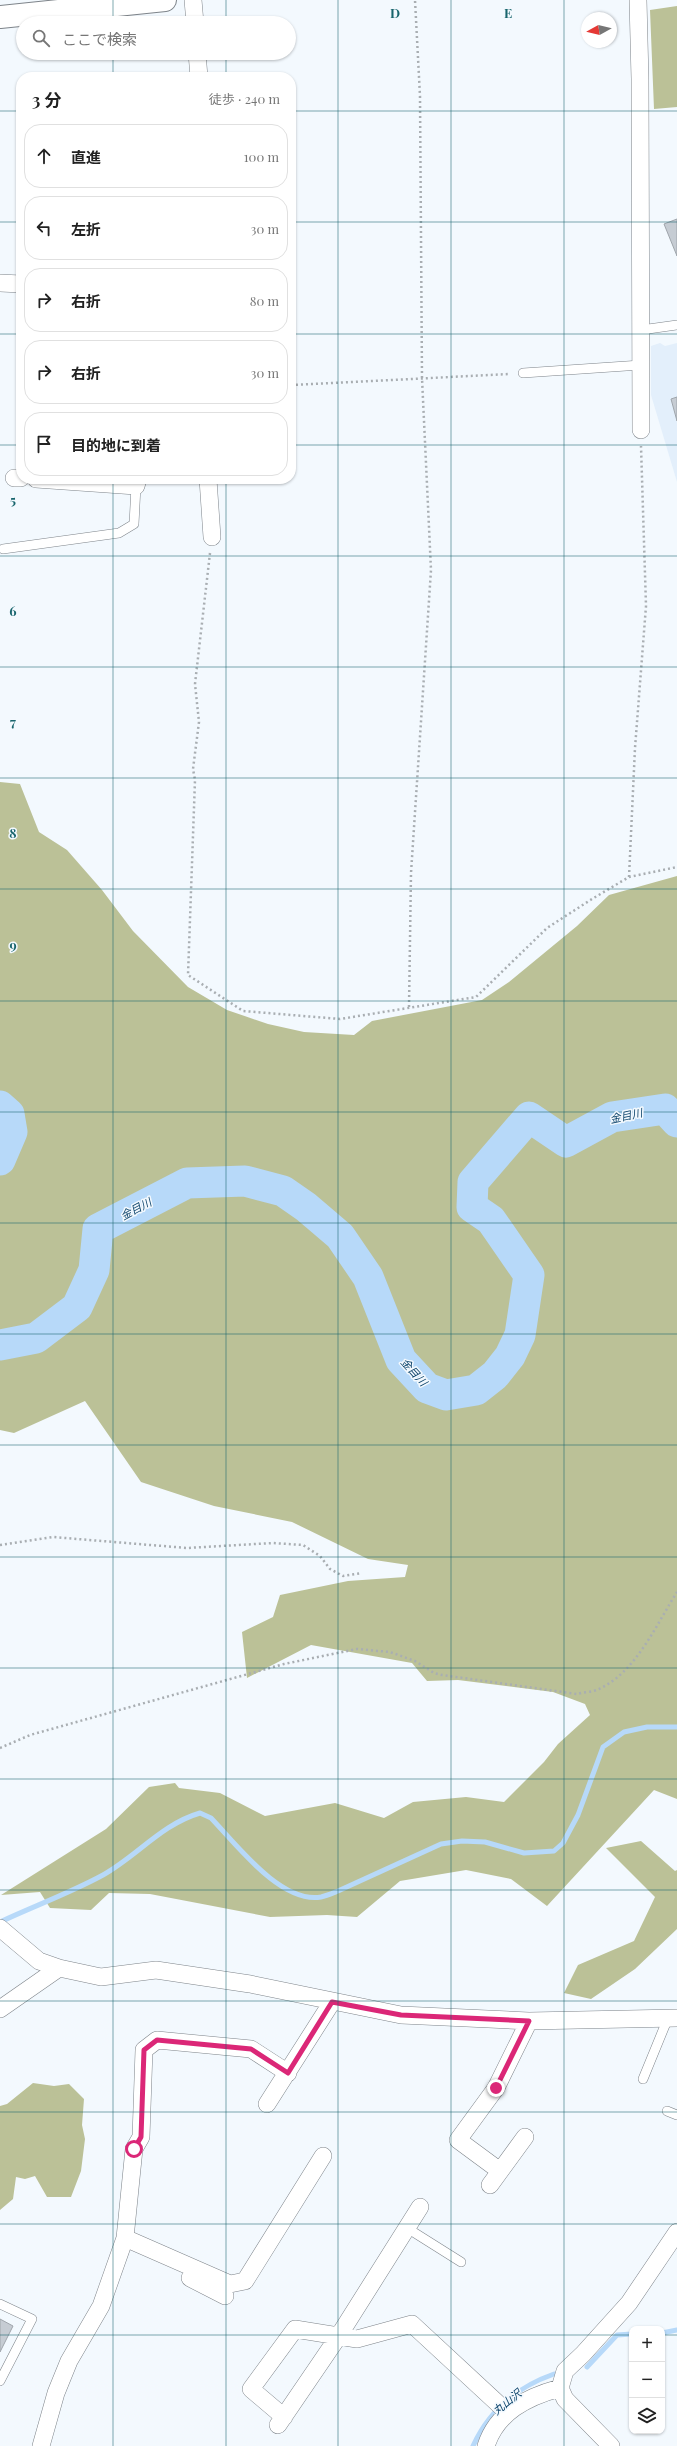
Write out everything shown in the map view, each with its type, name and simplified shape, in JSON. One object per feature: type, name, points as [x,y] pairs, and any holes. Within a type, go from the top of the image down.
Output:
[{"type":"street","points":[[18,16],[165,0]]},
{"type":"street","points":[[193,0],[194,16]]},
{"type":"street","points":[[638,0],[640,79],[641,430]]},
{"type":"street","points":[[0,18],[16,16]]},
{"type":"street","points":[[198,60],[199,72]]},
{"type":"street","points":[[0,282],[16,284]]},
{"type":"street","points":[[208,484],[212,537]]},
{"type":"street","points":[[4,1933],[38,1961],[59,1968],[101,1977],[156,1970],[250,1984],[401,2015],[529,2021],[673,2018]]},
{"type":"street","points":[[0,2009],[59,1968]]},
{"type":"street","points":[[267,2104],[332,2002]]},
{"type":"street","points":[[500,2171],[454,2146],[496,2088],[529,2021]]},
{"type":"street","points":[[41,2446],[56,2394],[69,2361],[101,2306],[125,2238],[134,2149],[141,2137],[144,2050],[157,2040],[251,2049],[288,2073]]},
{"type":"street","points":[[490,2185],[525,2137]]},
{"type":"street","points":[[125,2238],[230,2284],[245,2281],[323,2156]]},
{"type":"street","points":[[420,2207],[338,2337],[281,2421],[251,2390],[295,2329],[338,2337],[357,2339],[412,2324],[501,2407]]},
{"type":"street","points":[[611,2446],[575,2411],[565,2399],[560,2388],[565,2371],[583,2354],[630,2303],[677,2232]]},
{"type":"street","points":[[178,2261],[176,2270],[225,2296]]},
{"type":"street","points":[[486,2446],[501,2407],[560,2388]]},
{"type":"lane","points":[[641,330],[677,325]]},
{"type":"lane","points":[[523,373],[641,364]]},
{"type":"lane","points":[[3,549],[119,533],[134,524],[137,484]]},
{"type":"lane","points":[[643,2079],[673,2018]]},
{"type":"lane","points":[[667,2112],[677,2115]]},
{"type":"lane","points":[[406,2228],[461,2262]]},
{"type":"lane","points":[[0,2304],[32,2319],[0,2381]]},
{"type":"path","points":[[409,1007],[411,873],[431,570],[422,378],[420,96],[415,0]]},
{"type":"path","points":[[296,385],[523,373]]},
{"type":"path","points":[[629,877],[635,748],[646,606],[641,430]]},
{"type":"path","points":[[212,537],[195,684],[199,722],[193,769],[195,780],[193,877],[188,976],[243,1011],[340,1019],[381,1014],[409,1007],[476,997],[547,928],[629,877],[677,867]]},
{"type":"path","points":[[0,1545],[53,1537],[187,1548],[273,1543],[303,1545],[320,1556],[330,1569],[343,1576],[362,1573]]},
{"type":"path","points":[[0,1748],[30,1735],[284,1664],[357,1649],[390,1652],[415,1661],[434,1673],[442,1675],[578,1694],[598,1690],[622,1673],[636,1655],[677,1592]]},
{"type":"shaded area","points":[[660,343],[665,346],[677,343],[677,482],[651,395],[651,346]]},
{"type":"green space","points":[[677,6],[677,107],[654,109],[650,10]]},
{"type":"green space","points":[[0,782],[20,784],[39,832],[67,850],[102,890],[133,931],[188,987],[227,1010],[268,1024],[304,1032],[354,1035],[372,1021],[482,1000],[509,982],[577,926],[609,895],[677,876],[677,1799],[654,1790],[547,1906],[511,1879],[466,1870],[400,1881],[357,1917],[327,1915],[270,1917],[150,1894],[109,1893],[91,1910],[50,1908],[40,1892],[1,1895],[106,1829],[149,1787],[175,1783],[179,1788],[220,1793],[265,1816],[335,1803],[384,1818],[413,1802],[466,1797],[504,1802],[544,1762],[558,1744],[590,1715],[585,1704],[553,1692],[458,1680],[427,1681],[412,1663],[311,1645],[247,1678],[242,1632],[273,1617],[280,1595],[348,1581],[405,1577],[408,1565],[368,1559],[292,1522],[214,1506],[141,1482],[85,1401],[14,1433],[0,1430]]},
{"type":"green space","points":[[641,1841],[675,1871],[677,1870],[677,1929],[635,1969],[591,1999],[564,1993],[578,1965],[634,1941],[655,1897],[606,1848]]},
{"type":"green space","points":[[33,2083],[54,2086],[69,2084],[84,2099],[82,2125],[85,2139],[81,2171],[71,2197],[47,2197],[35,2176],[25,2179],[16,2177],[13,2199],[0,2210],[0,2106],[7,2104]]},
{"type":"building","points":[[677,219],[677,256],[664,224]]},
{"type":"building","points":[[677,397],[677,421],[671,399]]},
{"type":"building","points":[[0,2319],[13,2326],[0,2352]]},
{"type":"waterway","name":"金目川","points":[[0,1106],[9,1114],[12,1132],[0,1160]]},
{"type":"waterway","name":"金目川","points":[[0,1345],[36,1338],[77,1307],[94,1270],[98,1229],[187,1183],[245,1181],[283,1191],[306,1207],[340,1236],[368,1277],[401,1360],[427,1388],[446,1395],[476,1390],[495,1375],[510,1356],[520,1335],[529,1275],[491,1220],[472,1207],[473,1182],[529,1117],[566,1142],[612,1117],[665,1109],[677,1122]]},
{"type":"waterway","points":[[0,1922],[78,1888],[103,1875],[127,1859],[162,1832],[186,1818],[200,1813],[211,1818],[246,1856],[275,1882],[290,1891],[306,1897],[321,1897],[332,1894],[441,1844],[462,1841],[485,1842],[524,1853],[554,1851],[563,1843],[578,1815],[603,1747],[624,1732],[647,1727],[677,1727]]},
{"type":"waterway","name":"丸山沢","points":[[665,2332],[677,2330]]},
{"type":"waterway","name":"丸山沢","points":[[587,2367],[617,2335],[629,2334]]},
{"type":"waterway","name":"丸山沢","points":[[473,2446],[496,2410],[506,2401],[528,2386],[554,2374]]},
{"type":"route","points":[[134,2149],[141,2137],[144,2050],[157,2040],[251,2049],[288,2073],[332,2002],[401,2015],[529,2021],[496,2088]]}]
